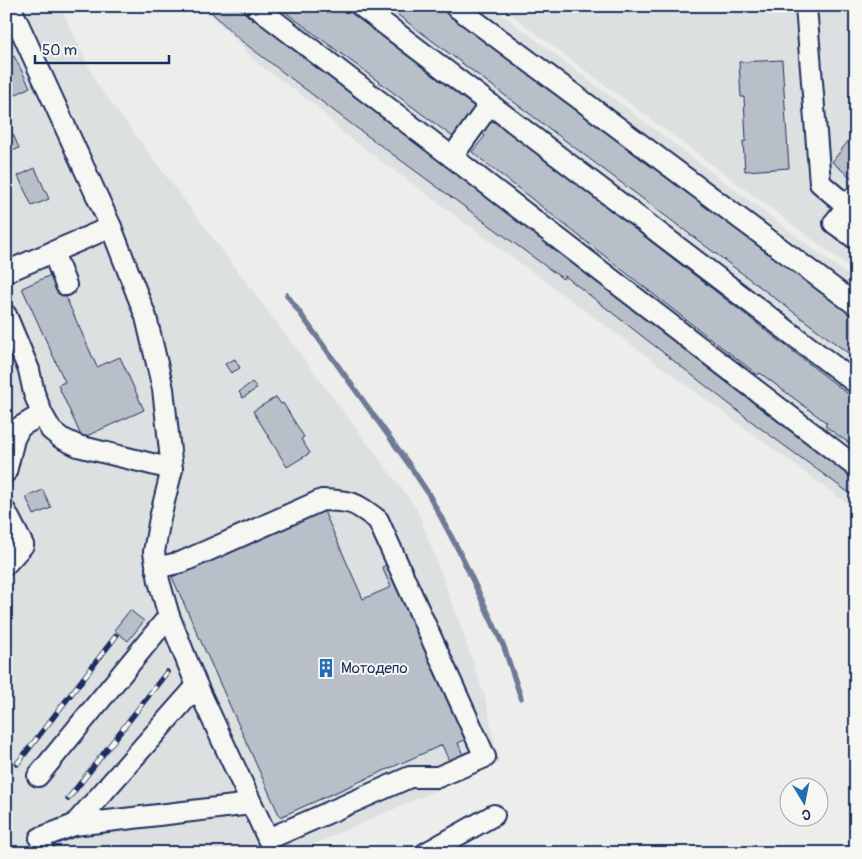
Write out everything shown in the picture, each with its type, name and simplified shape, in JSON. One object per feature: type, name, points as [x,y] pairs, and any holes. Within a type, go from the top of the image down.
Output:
[{"type":"lane","points":[[255,6],[856,467]]},
{"type":"lane","points":[[361,6],[856,384]]},
{"type":"lane","points":[[455,6],[856,304]]},
{"type":"lane","points":[[806,6],[820,183],[852,200],[834,224],[856,239]]},
{"type":"lane","points":[[10,16],[111,226],[146,317],[163,389],[172,469],[154,552],[156,568],[158,581],[198,686],[268,839],[410,776],[438,777],[485,757],[378,520],[356,503],[344,500],[322,500],[182,562],[156,568]]},
{"type":"lane","points":[[452,157],[490,104]]},
{"type":"lane","points":[[6,272],[111,226]]},
{"type":"lane","points":[[53,252],[66,285]]},
{"type":"lane","points":[[6,315],[29,370],[34,393],[42,414],[51,430],[61,438],[78,446],[172,469]]},
{"type":"lane","points":[[6,472],[14,438],[20,427],[42,414]]},
{"type":"lane","points":[[6,512],[23,545],[6,564]]},
{"type":"lane","points":[[38,776],[170,616]]},
{"type":"lane","points":[[74,824],[198,686]]},
{"type":"lane","points":[[44,853],[40,838],[74,824],[251,804]]},
{"type":"lane","points":[[426,853],[494,816]]},
{"type":"shaded area","points":[[6,6],[60,6],[97,84],[417,509],[486,700],[499,763],[294,853],[6,853]]},
{"type":"shaded area","points":[[203,6],[491,6],[856,281],[856,510],[343,133],[314,104],[258,64]]},
{"type":"shaded area","points":[[499,6],[856,6],[856,272],[570,59]]},
{"type":"building","points":[[209,6],[238,6],[253,21],[254,19],[763,407],[856,474],[856,498],[756,425],[565,276],[563,279],[239,39],[211,12],[213,10]]},
{"type":"building","points":[[277,6],[342,6],[479,110],[457,140]]},
{"type":"building","points":[[386,6],[444,6],[856,314],[856,359]]},
{"type":"building","points":[[14,56],[30,87],[6,100],[6,61]]},
{"type":"building","points":[[782,60],[789,168],[745,171],[743,141],[746,141],[744,97],[741,97],[739,62]]},
{"type":"building","points":[[490,117],[856,400],[856,448],[825,426],[827,423],[760,373],[758,375],[685,319],[472,152],[485,136],[478,130]]},
{"type":"building","points":[[8,123],[19,148],[11,152],[6,143],[6,124]]},
{"type":"building","points":[[856,131],[856,180],[855,181],[832,162]]},
{"type":"building","points":[[35,168],[49,199],[32,206],[18,176]]},
{"type":"building","points":[[55,273],[97,367],[120,357],[144,410],[82,438],[58,385],[65,382],[22,288]]},
{"type":"building","points":[[235,359],[240,368],[231,373],[225,364]]},
{"type":"building","points":[[252,382],[257,388],[243,398],[239,392]]},
{"type":"building","points":[[276,397],[281,404],[283,403],[304,437],[301,439],[310,453],[287,467],[253,411]]},
{"type":"building","points":[[43,490],[51,508],[34,515],[26,497]]},
{"type":"building","name":"Мотодепо","points":[[323,509],[363,599],[391,587],[382,567],[390,563],[469,738],[458,743],[463,755],[449,761],[442,745],[280,817],[172,577]]},
{"type":"building","points":[[130,610],[144,621],[128,641],[114,630]]},
{"type":"building","points":[[29,850],[29,853],[14,853]]},
{"type":"waterway","points":[[287,295],[428,493],[460,553],[504,647],[521,698]]},
{"type":"railway","points":[[17,764],[116,636]]},
{"type":"railway","points":[[68,799],[167,672]]},
{"type":"place","name":"Мотодепо","points":[[326,668]]}]
